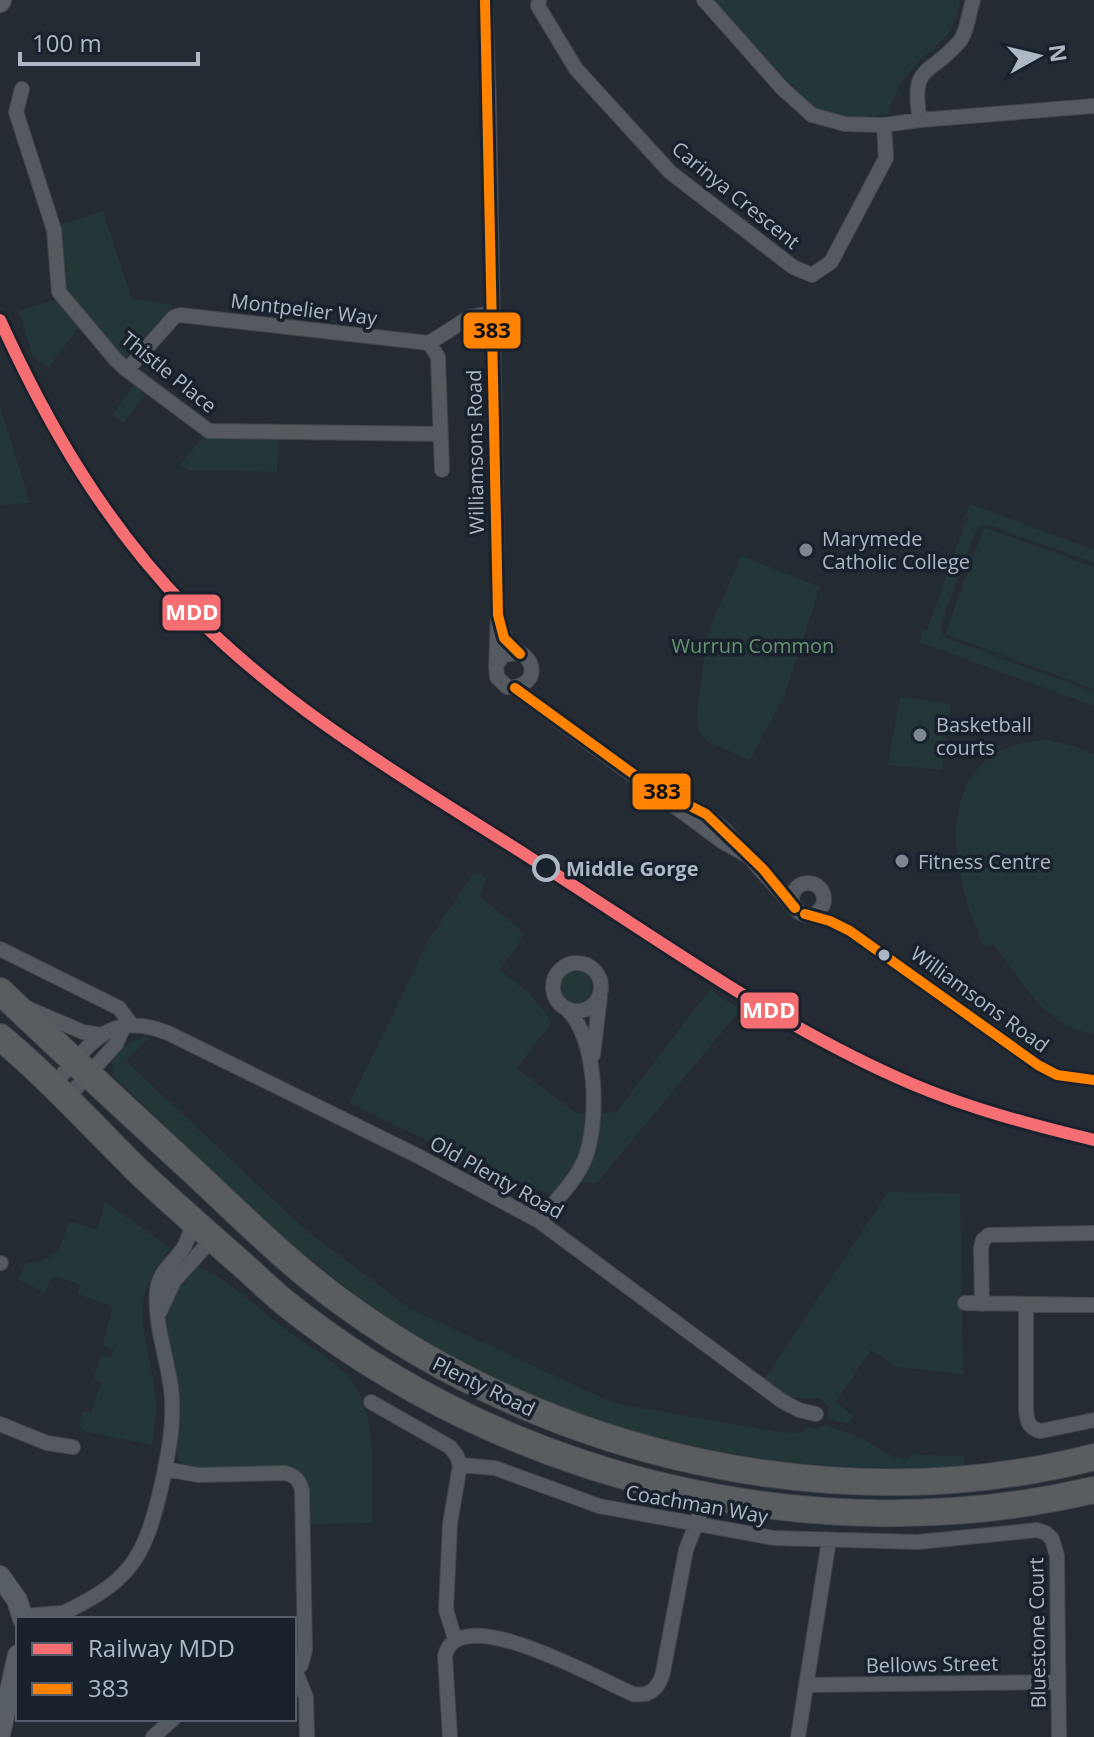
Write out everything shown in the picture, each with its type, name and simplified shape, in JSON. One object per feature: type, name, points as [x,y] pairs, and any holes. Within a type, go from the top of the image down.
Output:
[{"type":"highway","name":"Plenty Road","points":[[4,995],[270,1243],[339,1300],[426,1357],[545,1416],[667,1455],[747,1471],[847,1480],[957,1478],[1094,1457]]},
{"type":"highway","name":"Plenty Road","points":[[0,1037],[60,1091],[135,1167],[284,1302],[401,1381],[527,1442],[626,1477],[695,1493],[819,1511],[915,1513],[1022,1504],[1094,1490]]},
{"type":"highway","points":[[203,1230],[217,1215],[205,1182]]},
{"type":"street","name":"Williamsons Road","points":[[485,0],[498,615],[496,668]]},
{"type":"street","name":"Carinya Crescent","points":[[539,0],[538,6],[576,69],[670,172],[793,267],[812,275],[831,262],[886,158],[884,125]]},
{"type":"street","points":[[704,0],[782,88],[812,115],[845,124],[884,125],[1094,106]]},
{"type":"street","points":[[920,120],[915,96],[920,73],[961,41],[973,0]]},
{"type":"street","name":"Thistle Place","points":[[22,89],[16,112],[54,230],[59,292],[127,370],[209,431],[440,434]]},
{"type":"street","points":[[429,343],[470,317],[493,313]]},
{"type":"street","name":"Montpelier Way","points":[[127,370],[174,317],[180,315],[429,343]]},
{"type":"street","name":"Williamsons Road","points":[[429,343],[438,357],[442,470]]},
{"type":"street","name":"Williamsons Road","points":[[498,615],[505,640],[518,653]]},
{"type":"street","points":[[552,717],[539,695],[529,662],[518,653],[504,655],[496,668],[500,682],[515,688],[552,717],[717,837],[744,854],[763,869],[800,911],[815,913],[820,909],[823,894],[817,886],[763,869]]},
{"type":"street","points":[[515,688],[527,683],[531,673]]},
{"type":"street","points":[[647,784],[706,814],[725,830],[744,854]]},
{"type":"street","points":[[800,911],[792,900],[794,892],[806,883]]},
{"type":"street","name":"Williamsons Road","points":[[823,894],[850,931]]},
{"type":"street","name":"Williamsons Road","points":[[800,911],[850,931],[1038,1065],[1057,1075],[1094,1080]]},
{"type":"street","name":"Old Plenty Road","points":[[0,949],[119,1008],[127,1025],[168,1033],[429,1161],[539,1221],[782,1401],[816,1414]]},
{"type":"street","points":[[539,1221],[572,1180],[587,1151],[592,1125],[591,1064],[598,1032],[599,978],[591,968],[577,963],[557,973],[553,986],[556,999],[581,1026],[591,1064]]},
{"type":"street","points":[[564,1007],[572,1011],[587,1009],[596,1001],[600,990]]},
{"type":"street","points":[[4,995],[73,1028],[101,1035]]},
{"type":"street","points":[[60,1091],[82,1067],[101,1035],[112,1028],[127,1025]]},
{"type":"street","points":[[82,1067],[116,1044],[127,1025]]},
{"type":"street","points":[[158,1313],[203,1230]]},
{"type":"street","points":[[55,1617],[102,1593],[130,1567],[154,1521],[171,1440],[173,1408],[156,1293],[160,1277],[183,1248],[203,1230]]},
{"type":"street","points":[[982,1304],[981,1248],[983,1240],[989,1235],[1094,1233]]},
{"type":"street","points":[[965,1303],[1094,1305]]},
{"type":"street","points":[[1026,1304],[1026,1410],[1031,1427],[1041,1431],[1094,1420]]},
{"type":"street","points":[[371,1402],[450,1447],[457,1456],[460,1465],[450,1524],[446,1601],[447,1620],[455,1639]]},
{"type":"street","points":[[0,1424],[47,1443],[73,1447]]},
{"type":"street","name":"Coachman Way","points":[[460,1465],[495,1468],[599,1506],[774,1538],[918,1542],[1027,1530],[1046,1533]]},
{"type":"street","points":[[165,1469],[198,1475],[284,1473],[297,1479],[302,1491],[305,1650],[301,1665],[296,1669]]},
{"type":"street","points":[[450,1737],[445,1663],[446,1649],[455,1639],[473,1636],[516,1644],[594,1674],[630,1693],[648,1693],[658,1686],[695,1493]]},
{"type":"street","name":"Bluestone Court","points":[[1046,1533],[1052,1539],[1057,1556],[1059,1737]]},
{"type":"street","points":[[798,1737],[829,1540]]},
{"type":"street","points":[[0,1576],[17,1600],[23,1617]]},
{"type":"street","points":[[30,1617],[65,1612]]},
{"type":"street","points":[[0,1734],[16,1664]]},
{"type":"street","points":[[296,1675],[306,1697],[307,1737]]},
{"type":"street","name":"Bellows Street","points":[[807,1685],[1058,1682]]},
{"type":"street","points":[[153,1737],[171,1721]]},
{"type":"green space","points":[[714,0],[960,0],[947,35],[907,75],[887,115],[859,116],[840,115],[814,107],[738,31]]},
{"type":"green space","points":[[103,211],[132,299],[174,305],[125,359],[66,289],[60,225]]},
{"type":"green space","points":[[56,299],[80,326],[48,368],[33,357],[19,311]]},
{"type":"green space","points":[[135,384],[145,395],[124,423],[112,415]]},
{"type":"green space","points":[[0,406],[30,503],[0,505]]},
{"type":"green space","points":[[203,437],[278,440],[277,472],[187,470],[180,465]]},
{"type":"green space","points":[[970,504],[1094,550],[1094,563],[989,525],[980,526],[941,624],[942,634],[1094,692],[1094,706],[919,642],[924,629],[927,630],[969,518],[965,516]]},
{"type":"green space","points":[[984,527],[1094,567],[1094,689],[945,634]]},
{"type":"green space","name":"Wurrun Common","points":[[741,556],[820,587],[784,697],[750,760],[708,742],[699,731],[697,713],[707,635]]},
{"type":"green space","name":"Basketball courts","points":[[900,697],[951,704],[942,770],[888,765]]},
{"type":"green space","points":[[1047,740],[1094,754],[1094,1034],[1076,1030],[1048,1012],[993,944],[985,948],[962,885],[957,851],[958,818],[965,788],[982,764],[1009,747]]},
{"type":"green space","points":[[475,871],[487,879],[480,896],[525,934],[500,970],[530,994],[552,1022],[517,1068],[576,1113],[585,1113],[583,1138],[577,1157],[552,1195],[508,1179],[349,1103],[431,936]]},
{"type":"green space","points":[[576,971],[587,976],[592,987],[587,998],[576,1003],[565,998],[560,987],[565,976]]},
{"type":"green space","points":[[711,988],[721,998],[741,1009],[597,1183],[578,1182],[600,1113],[616,1112]]},
{"type":"green space","points":[[150,1037],[126,1061],[307,1231],[409,1308],[613,1403],[779,1432],[802,1433],[807,1427],[816,1429],[825,1425],[862,1438],[893,1457],[908,1460],[913,1452],[920,1455],[964,1456],[964,1466],[883,1468],[803,1463],[724,1452],[646,1434],[571,1410],[497,1379],[427,1342],[327,1272],[234,1192],[116,1079],[112,1063],[115,1056],[133,1041]]},
{"type":"green space","points":[[888,1192],[960,1193],[963,1374],[897,1367],[871,1350],[836,1402],[853,1416],[848,1424],[828,1419],[829,1407],[820,1398],[790,1398],[764,1380]]},
{"type":"green space","points":[[105,1202],[171,1248],[156,1268],[143,1303],[156,1401],[152,1445],[83,1431],[79,1423],[83,1411],[91,1413],[101,1382],[93,1379],[101,1355],[111,1358],[114,1350],[104,1346],[103,1342],[112,1311],[109,1305],[78,1294],[80,1285],[57,1276],[50,1280],[45,1293],[18,1279],[25,1264],[56,1253],[69,1221],[97,1230]]},
{"type":"green space","points":[[196,1266],[227,1283],[336,1365],[355,1386],[363,1403],[371,1443],[372,1523],[310,1524],[308,1484],[301,1472],[294,1468],[199,1470],[187,1467],[180,1461],[176,1448],[179,1402],[167,1315],[177,1288]]},
{"type":"rail line","name":"MDD","points":[[0,320],[59,436],[105,509],[131,543],[158,577],[226,646],[308,712],[395,772],[669,948],[812,1035],[934,1093],[1002,1116],[1094,1140]]},
{"type":"transit line","name":"383","points":[[485,0],[498,615],[504,638],[520,654]]},
{"type":"transit line","name":"383","points":[[515,688],[647,784],[706,814],[763,869],[795,908]]},
{"type":"transit line","name":"383","points":[[805,914],[850,931],[1038,1065],[1057,1075],[1094,1080]]},
{"type":"place","name":"Marymede Catholic College","points":[[806,550]]},
{"type":"place","name":"Basketball courts","points":[[920,735]]},
{"type":"place","name":"Fitness Centre","points":[[902,861]]},
{"type":"place","name":"Middle Gorge","points":[[546,868]]}]
